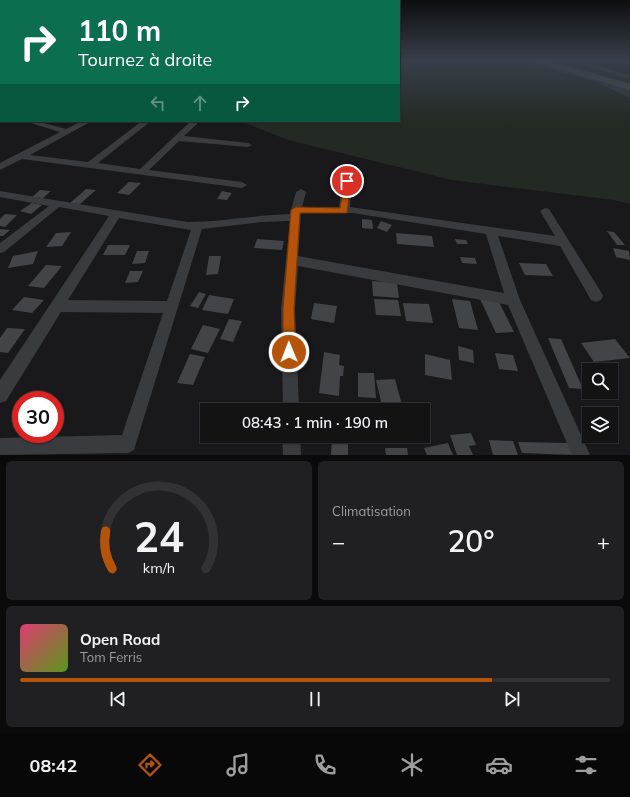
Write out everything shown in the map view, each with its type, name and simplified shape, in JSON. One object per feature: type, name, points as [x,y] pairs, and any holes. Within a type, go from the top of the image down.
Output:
[{"type":"main road","points":[[610,81],[630,87]]},
{"type":"street","points":[[32,122],[68,132]]},
{"type":"street","points":[[0,167],[86,122]]},
{"type":"street","points":[[90,165],[146,122]]},
{"type":"street","points":[[142,172],[194,122]]},
{"type":"street","points":[[177,138],[248,144]]},
{"type":"street","points":[[20,156],[242,185]]},
{"type":"street","points":[[344,210],[347,181]]},
{"type":"street","points":[[291,403],[288,309],[296,214],[301,192]]},
{"type":"street","points":[[0,194],[56,205],[198,226],[296,214],[344,210],[369,212],[564,242]]},
{"type":"street","points":[[0,250],[56,205]]},
{"type":"street","points":[[545,211],[596,296]]},
{"type":"street","points":[[0,396],[116,214]]},
{"type":"street","points":[[0,447],[128,444],[198,226]]},
{"type":"street","points":[[490,230],[512,300],[581,455]]},
{"type":"street","points":[[292,260],[512,300]]},
{"type":"street","points":[[56,306],[172,307]]},
{"type":"street","points":[[291,443],[292,455]]},
{"type":"shaded area","points":[[400,81],[594,81],[630,98],[630,204],[614,200],[452,180],[288,140],[243,122],[400,122]]},
{"type":"shaded area","points":[[594,81],[624,81],[630,83],[630,98]]},
{"type":"building","points":[[129,182],[141,183],[129,195],[117,193]]},
{"type":"building","points":[[86,189],[96,190],[80,204],[70,203]]},
{"type":"building","points":[[40,190],[51,191],[43,198],[32,197]]},
{"type":"building","points":[[222,191],[232,193],[227,200],[217,199]]},
{"type":"building","points":[[32,203],[42,205],[31,214],[20,211]]},
{"type":"building","points":[[5,214],[17,215],[5,227],[0,226],[0,219]]},
{"type":"building","points":[[362,219],[372,220],[373,229],[362,228]]},
{"type":"building","points":[[381,221],[392,225],[387,232],[377,228]]},
{"type":"building","points":[[0,229],[10,230],[3,236],[0,236]]},
{"type":"building","points":[[607,231],[614,232],[625,245],[617,245]]},
{"type":"building","points":[[71,232],[62,246],[46,247],[56,233]]},
{"type":"building","points":[[396,233],[432,236],[434,247],[397,244]]},
{"type":"building","points":[[257,239],[284,241],[282,250],[254,248]]},
{"type":"building","points":[[455,239],[466,240],[468,244],[457,244]]},
{"type":"building","points":[[108,245],[130,245],[125,255],[103,255]]},
{"type":"building","points":[[613,248],[629,251],[630,260],[616,257]]},
{"type":"building","points":[[38,251],[33,264],[8,268],[13,256]]},
{"type":"building","points":[[137,251],[149,251],[145,263],[132,264]]},
{"type":"building","points":[[209,256],[221,256],[218,274],[206,275]]},
{"type":"building","points":[[460,257],[475,258],[477,264],[462,263]]},
{"type":"building","points":[[519,263],[546,264],[553,276],[525,275]]},
{"type":"building","points":[[46,265],[62,266],[44,288],[28,286]]},
{"type":"building","points":[[130,271],[143,271],[138,282],[125,283]]},
{"type":"building","points":[[372,281],[397,283],[399,298],[373,296]]},
{"type":"building","points":[[199,292],[206,294],[198,308],[190,306]]},
{"type":"building","points":[[209,295],[234,299],[228,314],[202,310]]},
{"type":"building","points":[[24,297],[44,300],[32,313],[12,310]]},
{"type":"building","points":[[497,298],[514,332],[496,333],[480,299]]},
{"type":"building","points":[[374,299],[398,300],[401,316],[376,315]]},
{"type":"building","points":[[452,299],[470,301],[478,330],[459,328]]},
{"type":"building","points":[[314,303],[337,306],[334,323],[311,319]]},
{"type":"building","points":[[403,303],[429,304],[433,323],[406,321]]},
{"type":"building","points":[[229,319],[242,321],[233,342],[220,339]]},
{"type":"building","points":[[203,325],[220,329],[208,353],[191,349]]},
{"type":"building","points":[[7,328],[25,329],[8,353],[0,352],[0,338]]},
{"type":"building","points":[[548,338],[561,339],[582,387],[582,389],[569,388]]},
{"type":"building","points":[[615,339],[630,358],[594,362],[581,343]]},
{"type":"building","points":[[458,346],[473,350],[474,363],[459,360]]},
{"type":"building","points":[[324,352],[340,355],[339,365],[344,366],[343,376],[340,376],[339,396],[319,393]]},
{"type":"building","points":[[495,353],[513,355],[518,371],[499,369]]},
{"type":"building","points":[[190,354],[205,357],[193,385],[177,383]]},
{"type":"building","points":[[425,354],[450,360],[452,380],[425,375]]},
{"type":"building","points":[[358,373],[374,373],[376,398],[358,397]]},
{"type":"building","points":[[395,379],[401,403],[381,403],[376,380]]},
{"type":"building","points":[[471,433],[476,445],[469,446],[473,455],[457,455],[450,435]]},
{"type":"building","points":[[489,440],[513,441],[518,455],[493,455]]},
{"type":"building","points":[[518,442],[568,443],[573,455],[522,453]]},
{"type":"building","points":[[332,443],[348,443],[348,455],[331,455]]},
{"type":"building","points":[[448,443],[453,455],[427,455],[424,448]]},
{"type":"building","points":[[385,448],[407,448],[408,455],[386,455]]},
{"type":"route","points":[[289,352],[288,309],[296,210],[344,210],[347,181]]}]
